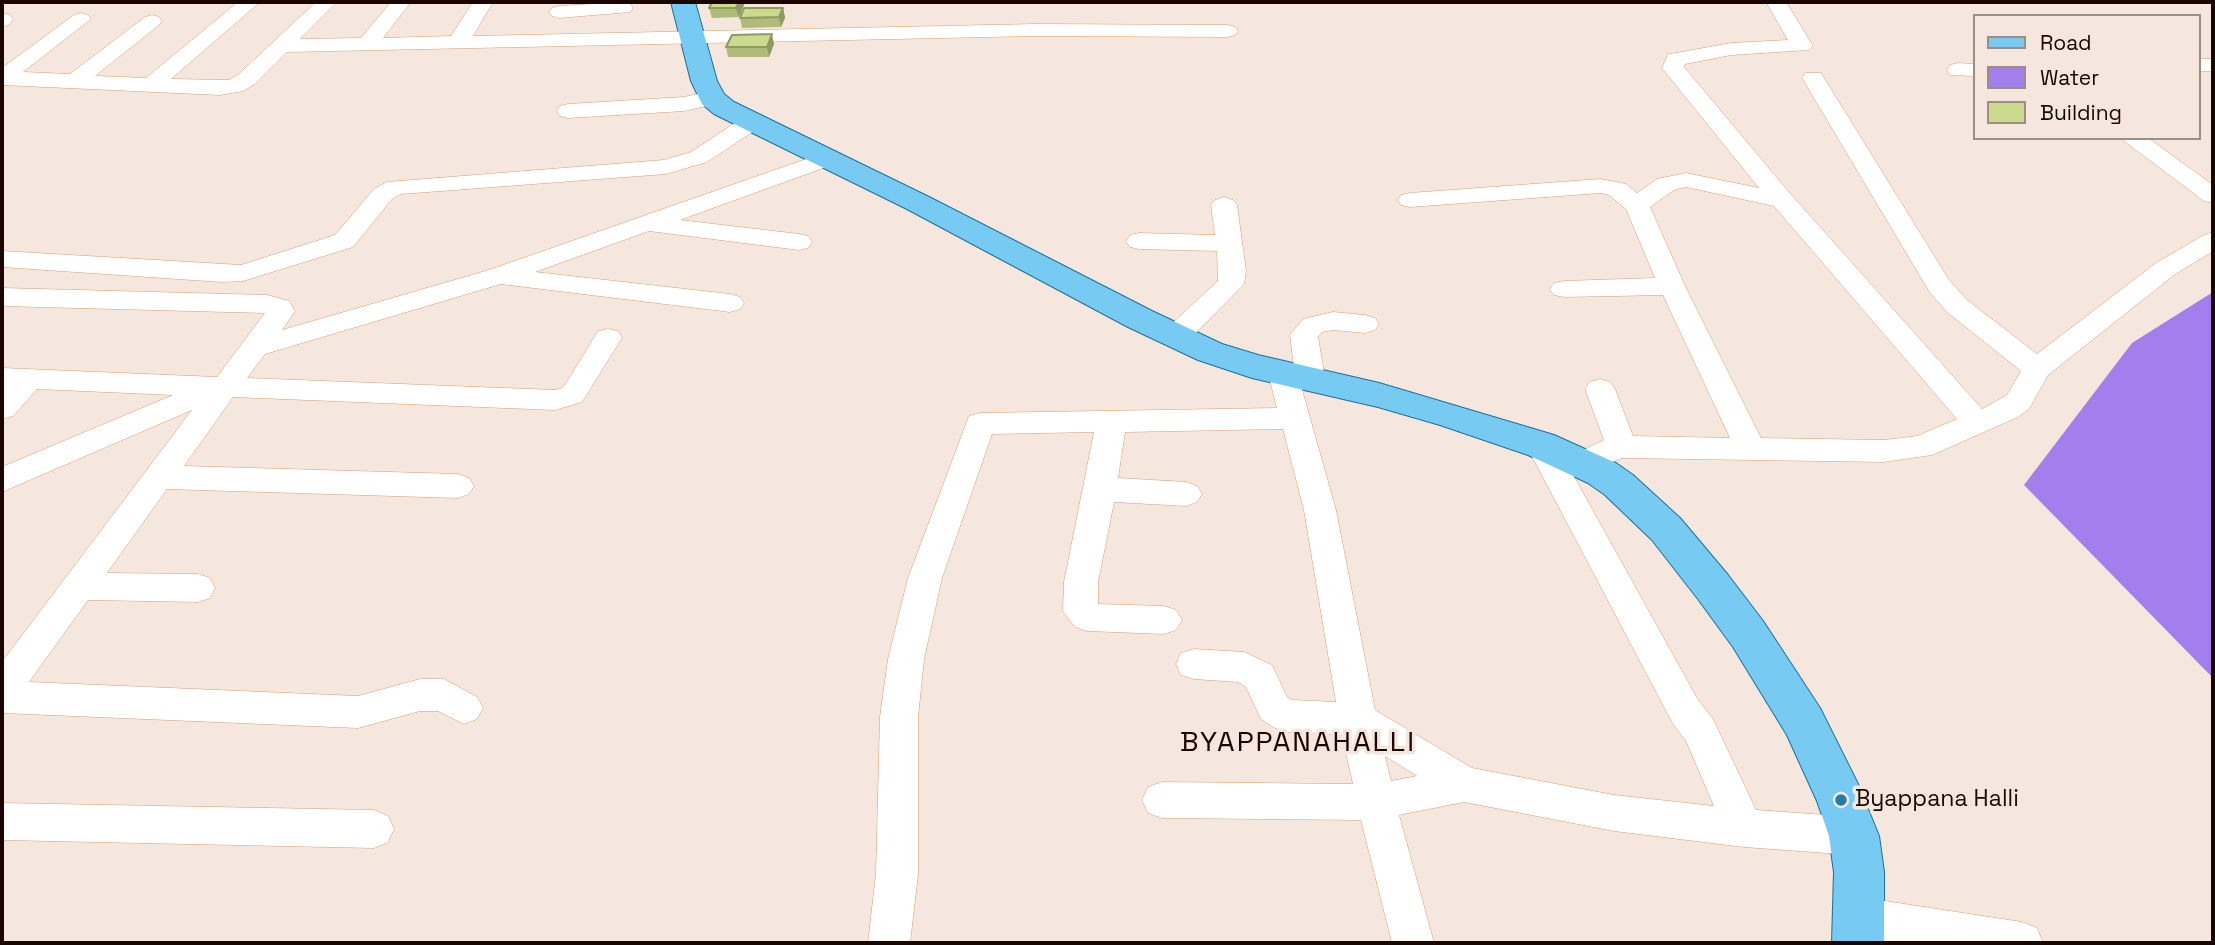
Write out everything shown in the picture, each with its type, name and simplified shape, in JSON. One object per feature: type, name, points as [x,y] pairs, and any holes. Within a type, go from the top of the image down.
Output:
[{"type":"main road","points":[[683,2],[704,81],[712,98],[724,108],[829,158],[1176,336],[1223,357],[1392,398],[1541,445],[1602,473],[1644,507],[1689,556],[1748,634],[1804,722],[1841,800],[1854,836],[1858,872],[1858,931]]},
{"type":"street","points":[[151,85],[250,2]]},
{"type":"street","points":[[2,78],[220,88],[235,86],[247,79],[327,2]]},
{"type":"street","points":[[368,44],[401,2]]},
{"type":"street","points":[[457,44],[483,2]]},
{"type":"street","points":[[1776,2],[1802,46],[1731,49],[1676,59],[1672,68],[1978,424]]},
{"type":"street","points":[[545,42],[561,7],[623,8]]},
{"type":"street","points":[[2,78],[82,19]]},
{"type":"street","points":[[75,81],[152,21]]},
{"type":"street","points":[[282,46],[1035,30],[1228,31]]},
{"type":"street","points":[[1813,78],[1939,285],[1957,306],[2037,369]]},
{"type":"street","points":[[568,111],[691,103],[712,98]]},
{"type":"street","points":[[2,259],[222,274],[243,273],[350,237],[383,194],[396,187],[666,167],[699,157],[752,122]]},
{"type":"street","points":[[2135,140],[2213,196]]},
{"type":"street","points":[[258,346],[498,276],[829,158]]},
{"type":"street","points":[[1637,205],[1666,184],[1686,180],[1783,200]]},
{"type":"street","points":[[1410,200],[1601,186],[1617,188],[1637,205],[1672,286],[1752,451]]},
{"type":"street","points":[[1176,336],[1231,284],[1233,271],[1224,205]]},
{"type":"street","points":[[648,223],[799,242]]},
{"type":"street","points":[[1584,463],[1605,451],[1622,446],[1752,451],[1884,451],[1921,447],[1978,424],[2018,402],[2037,369],[2165,269],[2213,240]]},
{"type":"street","points":[[1139,241],[1229,243]]},
{"type":"street","points":[[498,276],[730,303]]},
{"type":"street","points":[[1564,289],[1672,286]]},
{"type":"street","points":[[2,297],[274,305],[281,311],[279,318],[258,346],[220,389],[160,477],[2,690]]},
{"type":"street","points":[[1365,324],[1333,321],[1313,325],[1304,335],[1296,376],[1296,418],[1320,510],[1376,802],[1413,943]]},
{"type":"street","points":[[2,378],[220,389],[555,400],[572,395],[578,389],[608,338]]},
{"type":"street","points":[[2,409],[31,379]]},
{"type":"street","points":[[2,480],[220,389]]},
{"type":"street","points":[[1600,389],[1622,446]]},
{"type":"street","points":[[889,943],[897,874],[899,717],[906,659],[925,578],[959,475],[980,424],[1296,418]]},
{"type":"street","points":[[1111,422],[1081,582],[1080,611],[1087,617],[1164,621]]},
{"type":"street","points":[[1541,445],[1685,711],[1700,731],[1744,828]]},
{"type":"street","points":[[160,477],[458,486]]},
{"type":"street","points":[[1100,489],[1186,494]]},
{"type":"street","points":[[79,586],[198,588]]},
{"type":"street","points":[[1194,664],[1244,667],[1259,676],[1274,708],[1286,716],[1358,719],[1464,783],[1614,813],[1744,828],[1854,836]]},
{"type":"street","points":[[2,697],[358,712],[420,695],[444,695],[464,708]]},
{"type":"street","points":[[1162,800],[1376,802],[1464,783]]},
{"type":"street","points":[[2,821],[374,829]]},
{"type":"street","points":[[1858,931],[2022,943]]},
{"type":"water","points":[[2213,292],[2213,678],[2024,485],[2132,343]]},
{"type":"building","points":[[712,2],[739,2],[736,8],[709,8]]},
{"type":"building","points":[[744,8],[783,8],[779,17],[740,18]]},
{"type":"building","points":[[772,34],[767,47],[726,47],[732,35]]},
{"type":"place","name":"Byappana Halli","points":[[1841,800]]},
{"type":"district","name":"BYAPPANAHALLI","points":[[1298,743]]}]
